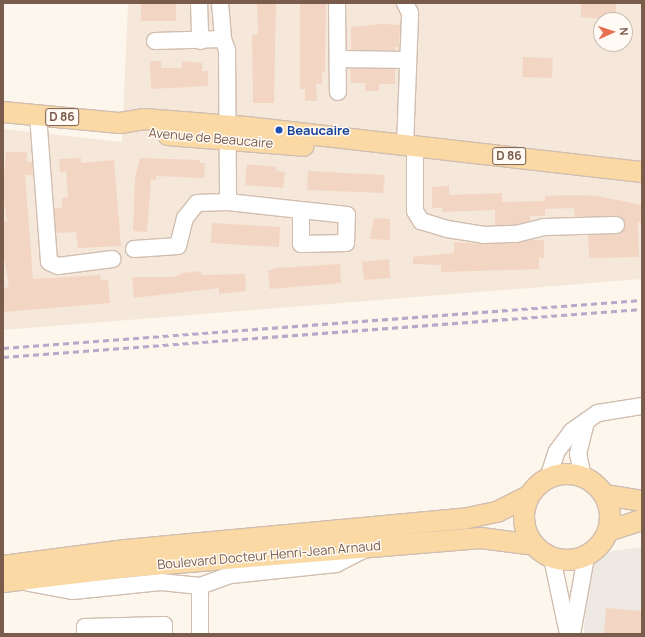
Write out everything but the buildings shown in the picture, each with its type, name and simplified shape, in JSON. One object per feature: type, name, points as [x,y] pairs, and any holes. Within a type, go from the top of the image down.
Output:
[{"type":"main road","name":"Avenue de Beaucaire","points":[[3,112],[38,114],[120,123],[143,132],[226,133],[313,146],[376,144],[642,172]]},
{"type":"main road","points":[[605,495],[610,513],[608,531],[596,550],[586,556],[574,560],[552,558],[534,545],[524,522],[530,496],[548,478],[571,474],[583,477],[605,495],[642,501]]},
{"type":"main road","name":"Boulevard Docteur Henri-Jean Arnaud","points":[[3,566],[126,550],[462,519],[497,512],[530,496]]},
{"type":"main road","points":[[608,531],[642,520]]},
{"type":"main road","name":"Boulevard Docteur Henri-Jean Arnaud","points":[[10,581],[127,567],[481,538],[534,545]]},
{"type":"street","points":[[199,3],[200,41]]},
{"type":"street","points":[[220,3],[222,39],[227,50],[226,133],[228,202]]},
{"type":"street","points":[[338,3],[338,92]]},
{"type":"street","points":[[405,3],[410,13],[408,60],[410,147],[415,211],[421,221],[447,229],[483,235],[516,234],[544,227],[616,225]]},
{"type":"street","points":[[155,41],[200,41],[222,39]]},
{"type":"street","points":[[338,59],[408,60]]},
{"type":"street","points":[[38,114],[46,257],[58,266],[113,259]]},
{"type":"street","points":[[134,249],[178,246],[182,239],[185,218],[197,203],[228,202],[301,210]]},
{"type":"street","points":[[548,478],[564,439],[586,421],[612,408],[642,406]]},
{"type":"street","points":[[583,477],[578,454],[586,421]]},
{"type":"street","points":[[10,581],[73,591],[161,582],[200,586],[231,575],[336,564],[372,546]]},
{"type":"street","points":[[572,634],[586,556]]},
{"type":"street","points":[[552,558],[568,634]]},
{"type":"street","points":[[200,586],[200,634]]},
{"type":"street","points":[[85,634],[85,627],[164,625],[164,634]]},
{"type":"shaded area","points":[[128,3],[642,3],[642,279],[3,330],[3,129],[122,142]]},
{"type":"shaded area","points":[[642,547],[642,634],[584,634],[586,571],[596,559],[606,552]]},
{"type":"railway","points":[[3,348],[642,300]]},
{"type":"railway","points":[[3,357],[642,309]]},
{"type":"place","name":"Beaucaire","points":[[279,130]]}]
